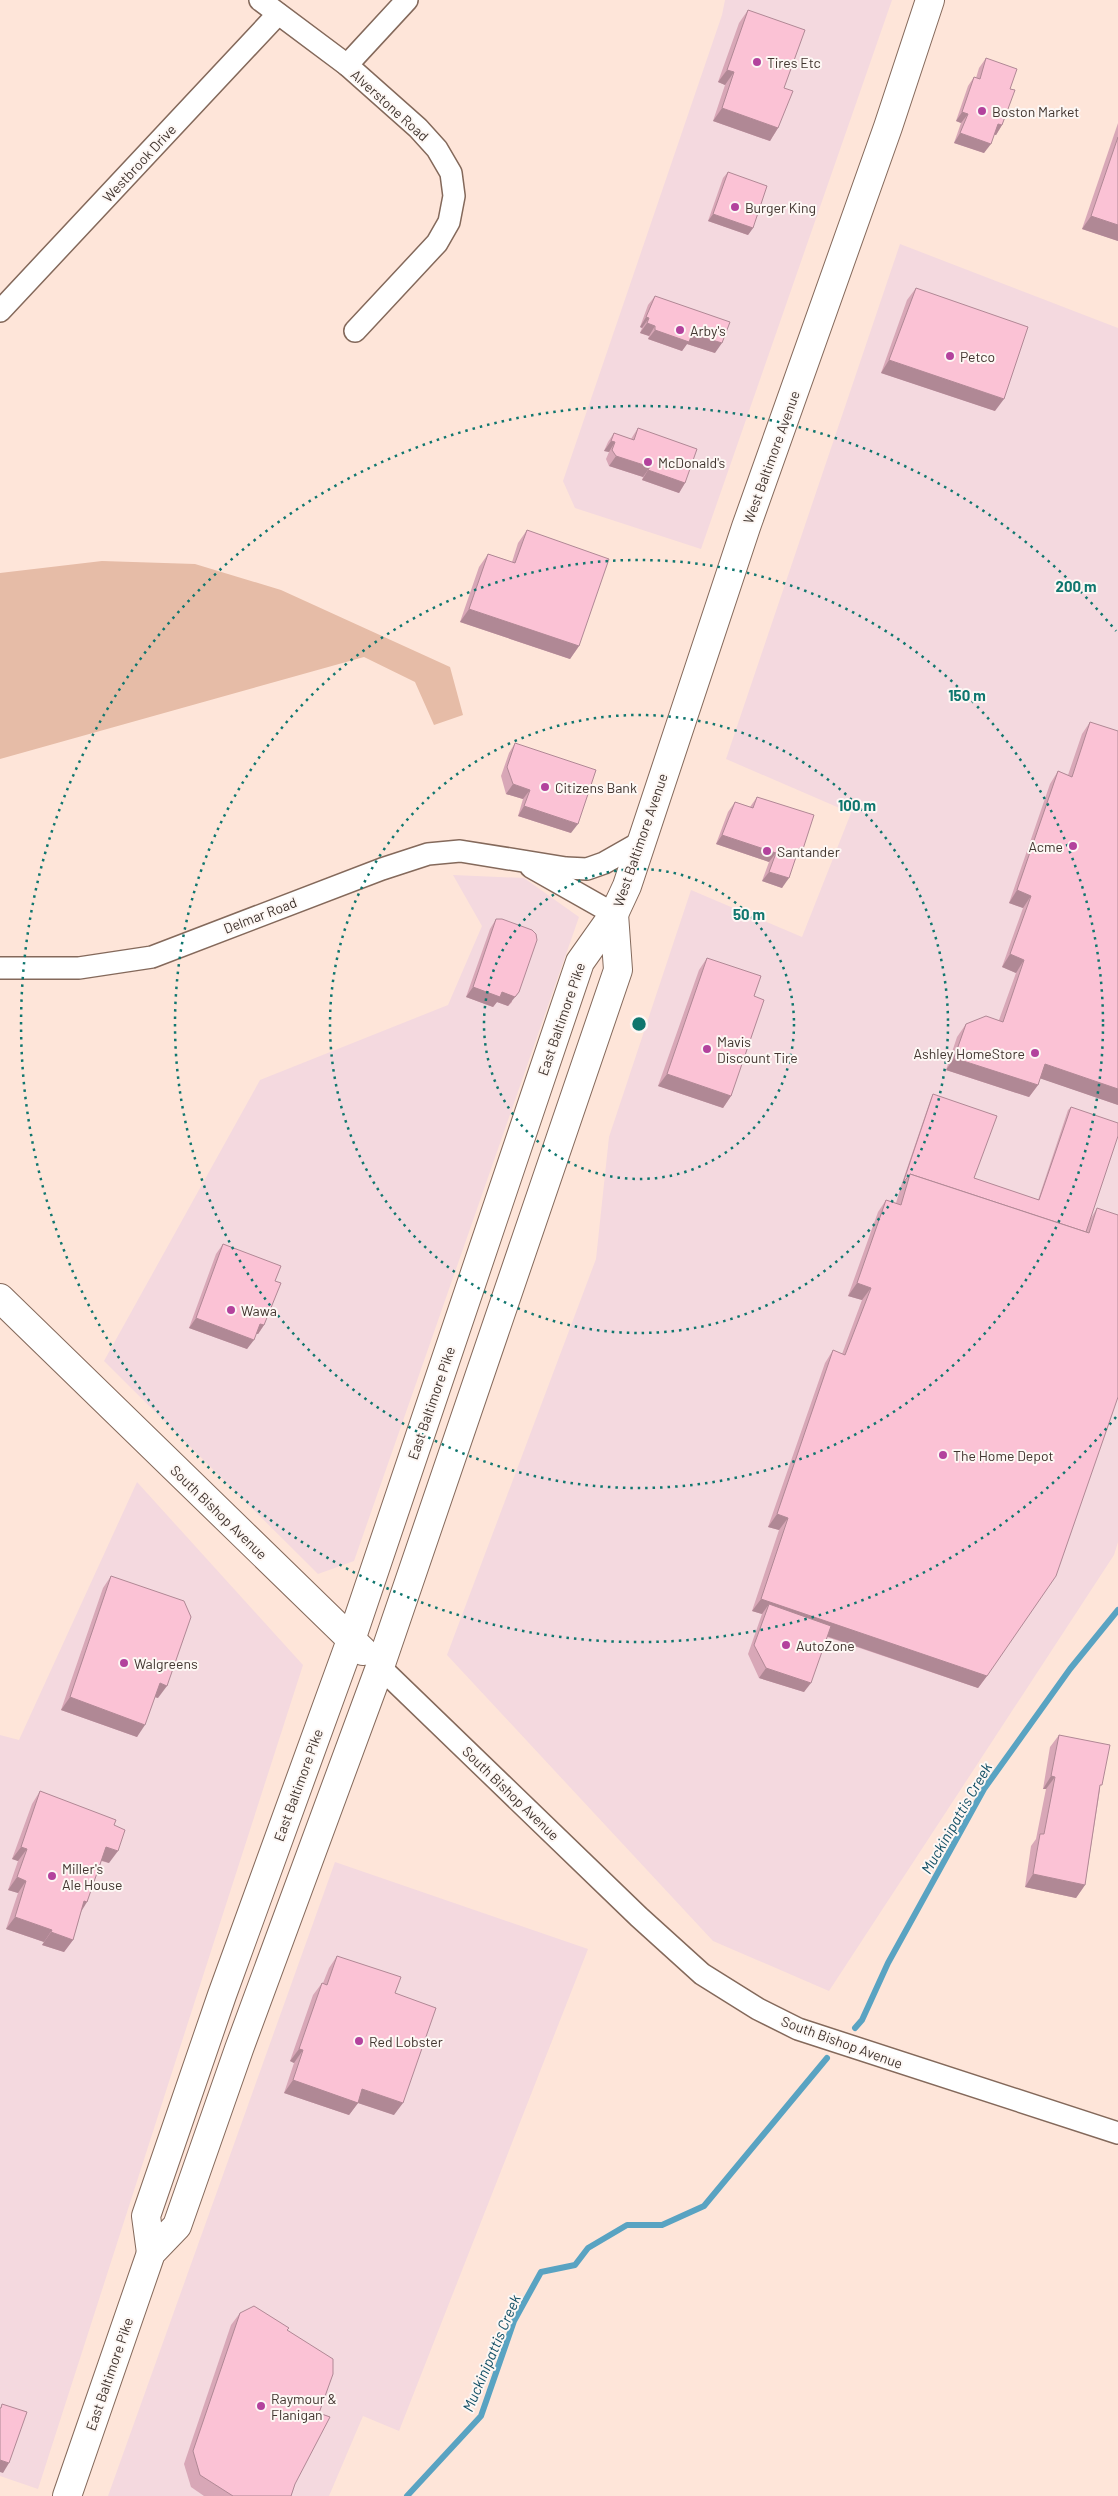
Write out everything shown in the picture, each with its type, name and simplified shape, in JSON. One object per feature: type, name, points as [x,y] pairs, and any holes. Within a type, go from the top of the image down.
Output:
[{"type":"main road","name":"West Baltimore Avenue","points":[[614,914],[627,886],[746,528],[888,127],[930,0]]},
{"type":"main road","name":"East Baltimore Pike","points":[[74,2493],[151,2253],[146,2216],[232,1967],[351,1640],[580,962],[614,914]]},
{"type":"main road","name":"East Baltimore Pike","points":[[151,2253],[177,2226],[246,2031],[380,1667],[618,970],[614,914]]},
{"type":"main road","points":[[494,1216],[530,1228]]},
{"type":"main road","name":"South Bishop Avenue","points":[[0,1298],[380,1667]]},
{"type":"street","name":"Alverstone Road","points":[[260,0],[347,65],[418,128],[437,149],[451,173],[454,196],[449,222],[437,242],[355,331]]},
{"type":"street","points":[[347,65],[407,0]]},
{"type":"street","name":"Westbrook Drive","points":[[0,310],[278,14]]},
{"type":"street","name":"Delmar Road","points":[[0,968],[79,968],[152,957],[382,869],[428,854],[460,851],[566,868],[587,869],[604,863],[641,842]]},
{"type":"street","name":"Delmar Road","points":[[518,860],[614,914]]},
{"type":"street","name":"South Bishop Avenue","points":[[380,1667],[639,1917],[709,1979],[758,2009],[798,2029],[1118,2133]]},
{"type":"shaded area","points":[[725,0],[892,0],[701,549],[575,508],[563,481],[722,15]]},
{"type":"shaded area","points":[[900,244],[1118,328],[1118,1542],[1114,1555],[829,1991],[713,1941],[447,1655],[596,1259],[609,1137],[691,890],[802,937],[851,813],[726,759]]},
{"type":"shaded area","points":[[102,561],[195,564],[281,590],[450,667],[463,715],[434,725],[415,682],[364,657],[0,759],[0,573]]},
{"type":"shaded area","points":[[453,875],[524,878],[579,917],[354,1561],[318,1574],[104,1361],[260,1080],[448,1005],[482,926]]},
{"type":"shaded area","points":[[137,1482],[303,1665],[38,2489],[0,2476],[0,1735],[19,1740]]},
{"type":"shaded area","points":[[335,1862],[588,1949],[399,2431],[363,2416],[329,2496],[108,2496]]},
{"type":"building","name":"Tires Etc","points":[[748,10],[805,30],[784,88],[793,91],[778,128],[722,108],[734,72],[727,70]]},
{"type":"building","name":"Boston Market","points":[[986,58],[1017,69],[1010,89],[1015,90],[1002,125],[998,124],[991,144],[960,133],[968,114],[962,112],[974,77],[980,79]]},
{"type":"building","points":[[1118,137],[1118,225],[1091,216]]},
{"type":"building","name":"Burger King","points":[[728,172],[767,186],[753,228],[713,214]]},
{"type":"building","name":"Petco","points":[[916,288],[1028,327],[1004,399],[889,360]]},
{"type":"building","points":[[655,296],[730,322],[722,343],[692,334],[689,342],[655,330],[655,326],[647,323],[649,318],[646,317]]},
{"type":"building","name":"McDonald's","points":[[638,428],[697,449],[685,483],[648,470],[650,467],[616,456],[612,450],[615,442],[611,441],[614,433],[634,440]]},
{"type":"building","points":[[527,530],[609,559],[579,646],[469,609],[488,554],[515,563]]},
{"type":"building","name":"Acme","points":[[1090,722],[1118,731],[1118,1089],[1045,1064],[1038,1085],[954,1058],[966,1024],[986,1016],[1003,1022],[1024,960],[1010,954],[1031,896],[1017,890],[1058,771],[1072,777]]},
{"type":"building","name":"Citizens Bank","points":[[515,743],[596,770],[578,824],[524,806],[530,790],[513,784],[507,767]]},
{"type":"building","name":"Santander","points":[[757,797],[814,815],[803,849],[799,848],[789,878],[769,872],[776,853],[722,835],[735,802],[753,808]]},
{"type":"building","points":[[496,919],[502,919],[532,930],[536,934],[537,940],[519,992],[515,997],[502,992],[500,997],[473,987]]},
{"type":"building","name":"Mavis Discount Tire","points":[[707,958],[761,976],[754,996],[764,1000],[731,1096],[667,1074]]},
{"type":"building","points":[[933,1094],[997,1116],[974,1178],[1039,1200],[1071,1107],[1118,1123],[1118,1136],[1086,1232],[910,1174],[903,1183]]},
{"type":"building","name":"The Home Depot","points":[[910,1174],[1089,1233],[1097,1208],[1118,1215],[1118,1397],[1056,1576],[987,1676],[761,1599],[788,1518],[777,1514],[833,1350],[845,1355],[871,1288],[857,1283],[886,1200],[901,1205]]},
{"type":"building","name":"Wawa","points":[[223,1244],[281,1266],[275,1281],[281,1283],[264,1325],[260,1324],[254,1340],[196,1318]]},
{"type":"building","name":"Walgreens","points":[[111,1576],[184,1601],[191,1617],[167,1686],[160,1683],[145,1725],[70,1697]]},
{"type":"building","name":"AutoZone","points":[[769,1604],[831,1626],[811,1683],[766,1668],[754,1645]]},
{"type":"building","points":[[1059,1735],[1110,1745],[1102,1785],[1100,1785],[1085,1885],[1033,1874],[1040,1834],[1044,1834],[1055,1777],[1051,1776]]},
{"type":"building","name":"Miller's Ale House","points":[[40,1791],[116,1820],[114,1825],[125,1830],[118,1851],[106,1847],[87,1902],[84,1901],[73,1940],[51,1932],[52,1930],[15,1917],[26,1881],[17,1877],[27,1849],[21,1847]]},
{"type":"building","name":"Red Lobster","points":[[337,1956],[401,1977],[395,1993],[436,2008],[403,2103],[362,2089],[358,2103],[293,2080],[303,2050],[299,2049],[322,1983],[327,1985]]},
{"type":"building","name":"Raymour & Flanigan","points":[[254,2306],[289,2328],[287,2330],[333,2359],[333,2374],[319,2413],[330,2417],[295,2484],[291,2496],[233,2496],[200,2475],[193,2451],[240,2313]]},
{"type":"building","points":[[2,2404],[27,2412],[9,2463],[0,2460],[0,2408]]},
{"type":"waterway","name":"Muckinipattis Creek","points":[[855,2028],[862,2020],[888,1963],[984,1789],[1070,1669],[1118,1610]]},
{"type":"waterway","name":"Muckinipattis Creek","points":[[407,2496],[481,2416],[514,2321],[541,2272],[575,2265],[588,2248],[627,2225],[662,2225],[704,2206],[827,2058]]},
{"type":"place","name":"Tires Etc","points":[[757,62]]},
{"type":"place","name":"Boston Market","points":[[982,111]]},
{"type":"place","name":"Burger King","points":[[735,207]]},
{"type":"place","name":"Arby's","points":[[680,330]]},
{"type":"place","name":"Petco","points":[[950,356]]},
{"type":"place","name":"McDonald's","points":[[648,462]]},
{"type":"place","name":"Citizens Bank","points":[[545,787]]},
{"type":"place","name":"Acme","points":[[1073,846]]},
{"type":"place","name":"Santander","points":[[767,851]]},
{"type":"place","name":"Mavis Discount Tire","points":[[707,1049]]},
{"type":"place","name":"Ashley HomeStore","points":[[1035,1053]]},
{"type":"place","name":"Wawa","points":[[231,1310]]},
{"type":"place","name":"The Home Depot","points":[[943,1455]]},
{"type":"place","name":"AutoZone","points":[[786,1645]]},
{"type":"place","name":"Walgreens","points":[[124,1663]]},
{"type":"place","name":"Miller's Ale House","points":[[52,1876]]},
{"type":"place","name":"Red Lobster","points":[[359,2041]]},
{"type":"place","name":"Raymour & Flanigan","points":[[261,2406]]}]
